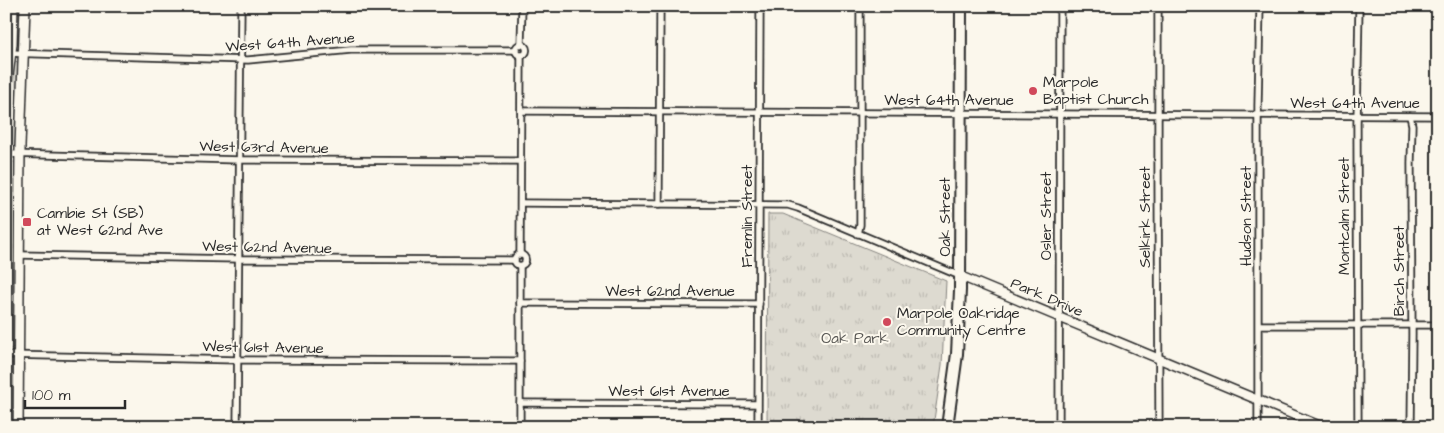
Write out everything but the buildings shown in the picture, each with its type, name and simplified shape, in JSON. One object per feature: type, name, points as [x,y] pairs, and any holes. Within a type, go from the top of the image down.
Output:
[{"type":"main road","points":[[6,91],[13,6]]},
{"type":"main road","points":[[18,427],[20,154],[25,6]]},
{"type":"main road","name":"Oak Street","points":[[947,427],[956,354],[960,276],[961,6]]},
{"type":"street","points":[[237,427],[241,6]]},
{"type":"street","points":[[521,55],[516,50],[518,45],[521,44],[522,6]]},
{"type":"street","points":[[659,204],[660,6]]},
{"type":"street","name":"Fremlin Street","points":[[758,427],[760,6]]},
{"type":"street","points":[[858,234],[860,225],[860,6]]},
{"type":"street","name":"Osler Street","points":[[1059,427],[1060,6]]},
{"type":"street","name":"Selkirk Street","points":[[1158,6],[1159,427]]},
{"type":"street","name":"Hudson Street","points":[[1258,427],[1260,6]]},
{"type":"street","name":"Montcalm Street","points":[[1358,427],[1357,115],[1359,6]]},
{"type":"street","points":[[521,44],[526,47],[527,51],[521,55]]},
{"type":"street","name":"West 64th Avenue","points":[[9,53],[241,60],[351,50],[516,50]]},
{"type":"street","points":[[520,255],[521,55]]},
{"type":"street","name":"West 64th Avenue","points":[[521,111],[1438,116]]},
{"type":"street","name":"Birch Street","points":[[1410,116],[1412,124],[1411,427]]},
{"type":"street","name":"West 63rd Avenue","points":[[6,154],[240,160],[521,160]]},
{"type":"street","points":[[521,203],[759,204]]},
{"type":"street","name":"Park Drive","points":[[759,204],[780,204],[798,208],[1323,427]]},
{"type":"street","name":"West 62nd Avenue","points":[[19,255],[238,259],[515,260]]},
{"type":"street","points":[[520,255],[515,260],[516,264],[520,266]]},
{"type":"street","points":[[520,255],[526,260],[520,266]]},
{"type":"street","points":[[520,266],[520,427]]},
{"type":"street","name":"West 62nd Avenue","points":[[520,303],[759,304]]},
{"type":"street","points":[[1259,324],[1438,325]]},
{"type":"street","name":"West 61st Avenue","points":[[6,355],[238,360],[520,361]]},
{"type":"street","name":"West 61st Avenue","points":[[520,403],[758,404]]},
{"type":"green space","points":[[14,62],[20,63],[15,146],[7,145],[6,138],[6,116]]},
{"type":"green space","points":[[7,162],[15,162],[16,166],[15,246],[6,246]]},
{"type":"green space","name":"Oak Park","points":[[768,214],[783,214],[946,281],[942,365],[933,427],[767,427]]},
{"type":"green space","points":[[6,248],[15,248],[14,346],[11,349],[6,348]]},
{"type":"green space","points":[[6,363],[14,363],[14,427],[6,427]]},
{"type":"place","name":"Marpole Baptist Church","points":[[1033,91]]},
{"type":"place","name":"Cambie St (SB) at West 62nd Ave","points":[[27,222]]},
{"type":"place","name":"Marpole Oakridge Community Centre","points":[[887,322]]}]
